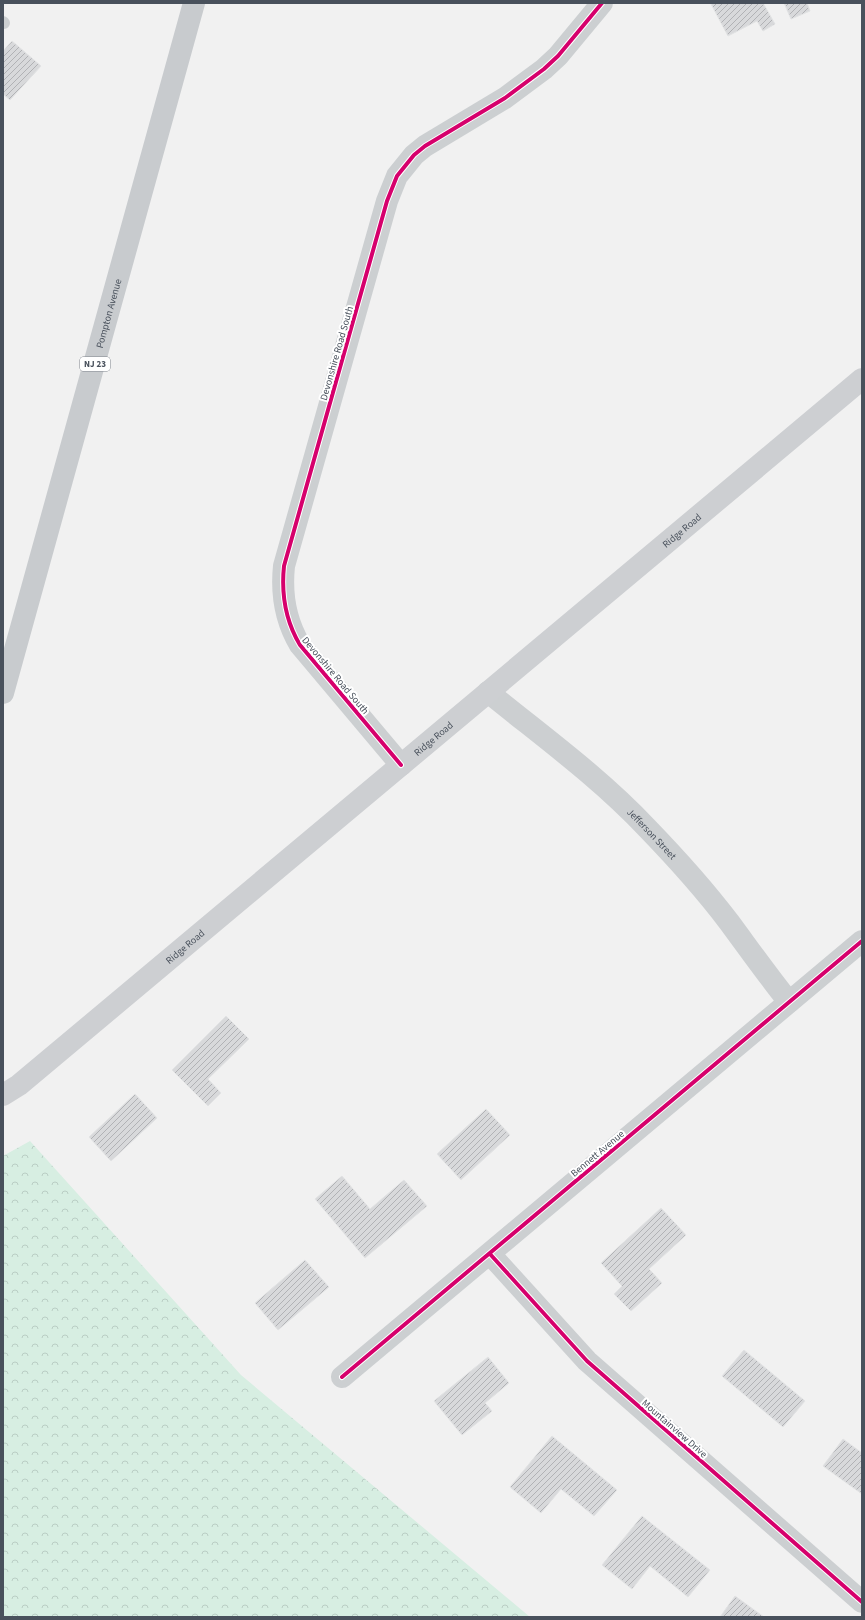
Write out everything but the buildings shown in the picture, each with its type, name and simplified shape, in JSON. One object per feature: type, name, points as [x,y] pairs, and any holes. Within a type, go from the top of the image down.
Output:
[{"type":"main road","name":"Pompton Avenue","points":[[3,693],[194,3]]},
{"type":"main road","name":"Ridge Road","points":[[3,1095],[19,1084],[862,379]]},
{"type":"street","name":"Devonshire Road South","points":[[401,765],[300,645],[292,632],[284,604],[282,585],[284,566],[387,201],[397,176],[405,165],[425,146],[505,98],[544,69],[558,56],[602,3]]},
{"type":"street","name":"Jefferson Street","points":[[488,692],[569,757],[646,827],[689,873],[728,922],[765,973],[789,1002]]},
{"type":"street","name":"Bennett Avenue","points":[[342,1378],[862,941]]},
{"type":"street","name":"Mountainview Drive","points":[[490,1254],[587,1361],[862,1602]]},
{"type":"green space","points":[[30,1141],[241,1375],[530,1617],[3,1617],[3,1156]]},
{"type":"cycle path","points":[[401,765],[300,645],[291,626],[285,607],[283,587],[284,566],[387,201],[397,176],[414,155],[425,146],[505,98],[544,69],[558,56],[602,3]]},
{"type":"cycle path","points":[[342,1377],[862,941]]},
{"type":"cycle path","points":[[490,1254],[587,1361],[862,1602]]}]
